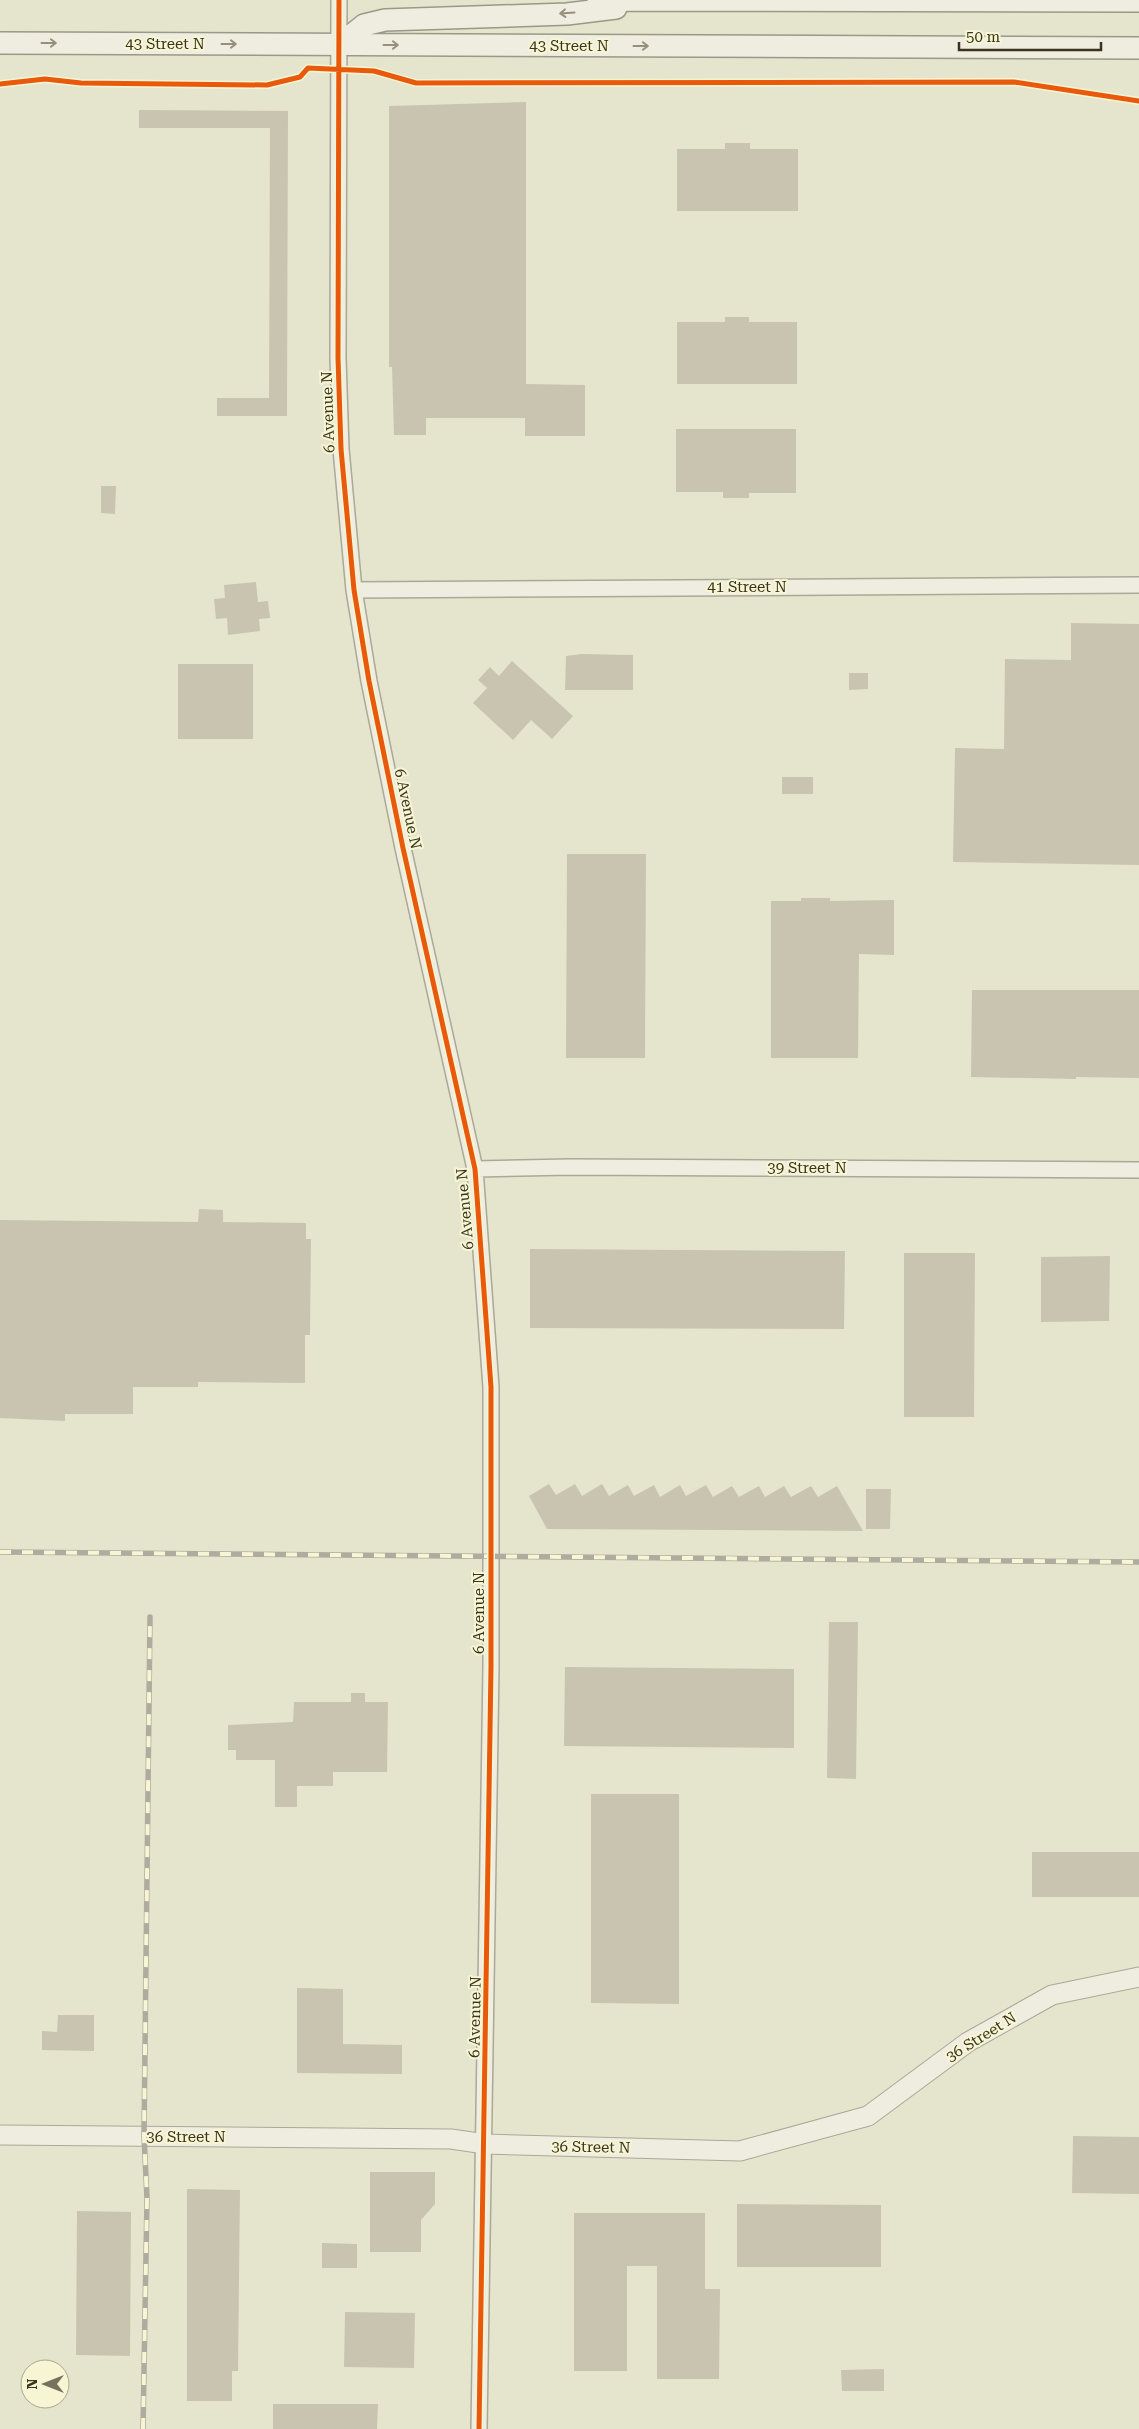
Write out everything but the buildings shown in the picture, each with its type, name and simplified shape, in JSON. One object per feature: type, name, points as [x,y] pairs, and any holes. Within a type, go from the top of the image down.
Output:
[{"type":"main road","points":[[598,0],[1139,1]]},
{"type":"main road","points":[[339,45],[364,25],[385,20],[567,14],[686,1]]},
{"type":"main road","name":"43 Street N","points":[[0,43],[1139,48]]},
{"type":"street","name":"6 Avenue N","points":[[339,0],[338,358],[341,450],[354,590],[369,681],[403,848],[475,1169],[490,1388],[492,1666],[479,2429]]},
{"type":"street","name":"41 Street N","points":[[354,590],[1139,585]]},
{"type":"street","name":"39 Street N","points":[[475,1169],[570,1166],[1139,1170]]},
{"type":"street","name":"36 Street N","points":[[0,2135],[451,2138],[485,2144],[740,2151],[868,2116],[968,2042],[1052,1995],[1139,1977]]},
{"type":"railway","points":[[0,1552],[1139,1562]]},
{"type":"railway","points":[[143,2429],[147,2198],[144,2136],[150,1617]]},
{"type":"cycle path","points":[[339,0],[338,358],[341,449],[354,590],[369,681],[403,848],[475,1169],[491,1387],[491,1667],[479,2429]]},
{"type":"cycle path","points":[[0,84],[45,79],[81,83],[267,85],[300,77],[308,68],[374,71],[416,83],[1014,82],[1139,101]]}]
